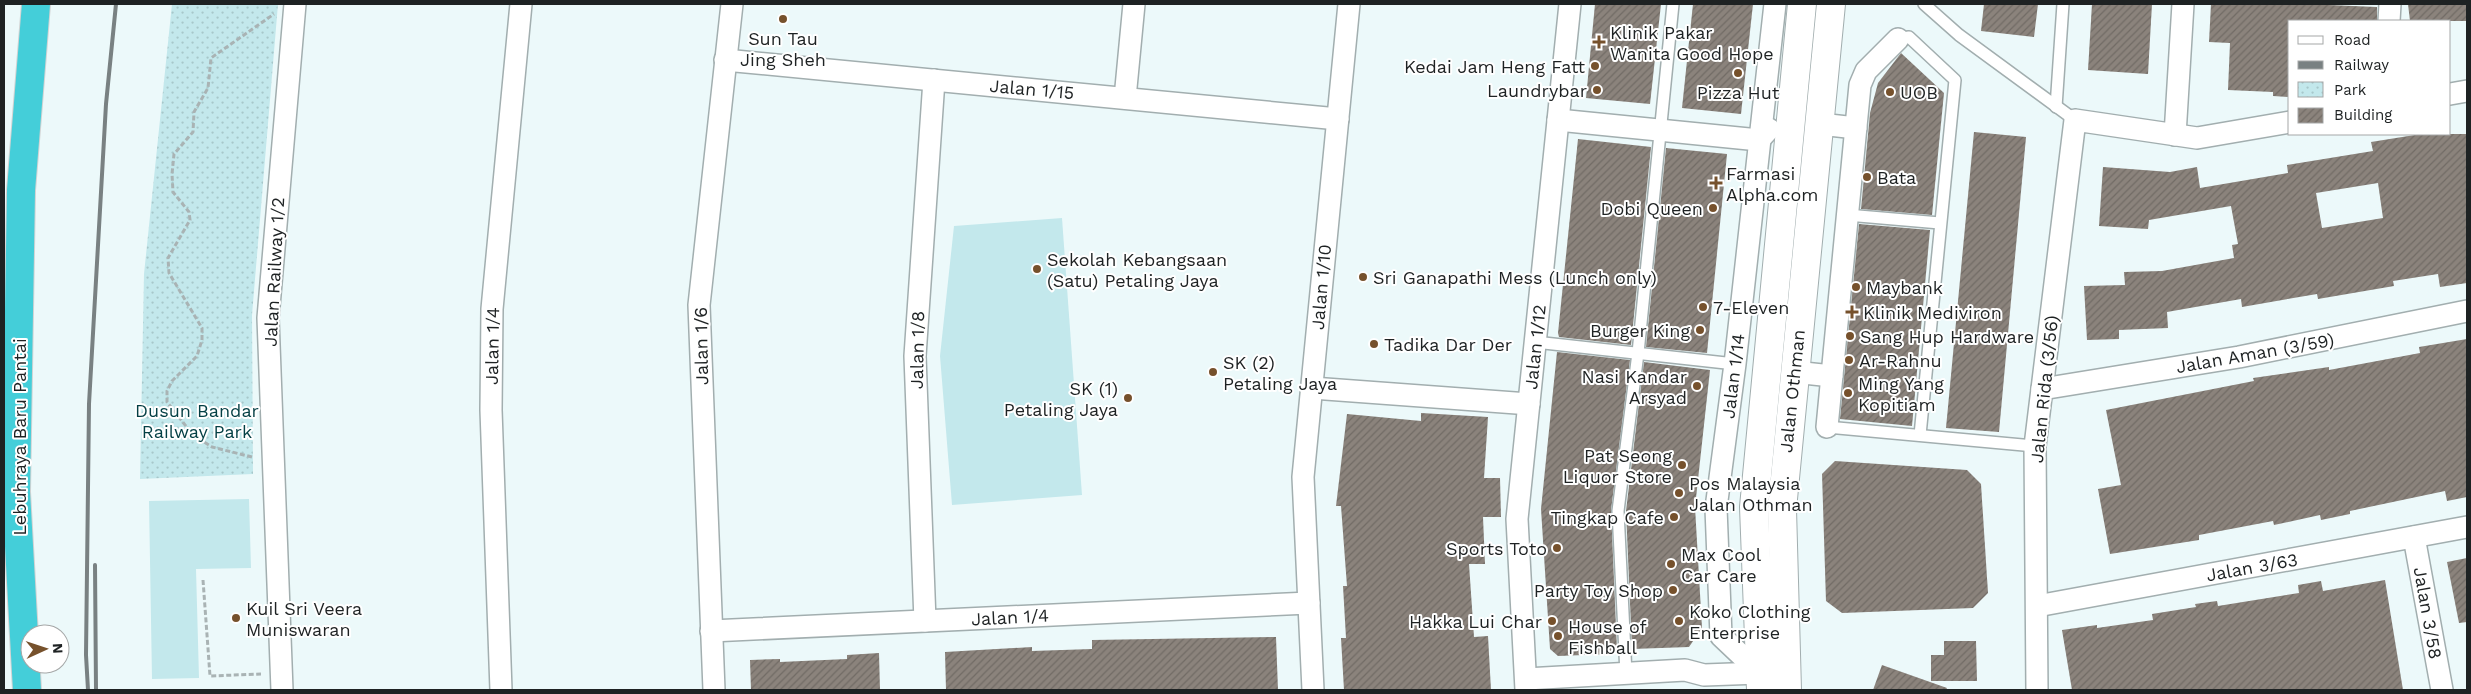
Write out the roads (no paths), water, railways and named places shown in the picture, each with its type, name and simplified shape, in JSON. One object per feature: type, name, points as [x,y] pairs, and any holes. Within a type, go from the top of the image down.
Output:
[{"type":"highway","name":"Lebuhraya Baru Pantai","points":[[27,690],[16,492],[21,190],[36,4]]},
{"type":"main road","name":"Jalan Othman","points":[[1760,681],[1754,507],[1802,4]]},
{"type":"main road","name":"Jalan Othman","points":[[1788,690],[1782,509],[1794,372],[1832,4]]},
{"type":"street","name":"Jalan Railway 1/2","points":[[276,682],[273,460],[268,318],[296,4]]},
{"type":"street","name":"Jalan 1/4","points":[[501,690],[491,410],[492,309],[521,4]]},
{"type":"street","name":"Jalan 1/6","points":[[714,690],[699,305],[732,4]]},
{"type":"street","points":[[1125,98],[1134,4]]},
{"type":"street","name":"Jalan 1/10","points":[[1313,690],[1303,477],[1349,4]]},
{"type":"street","name":"Jalan 1/12","points":[[1526,685],[1518,519],[1570,4]]},
{"type":"street","name":"Jalan 1/14","points":[[1760,681],[1721,636],[1716,508],[1735,364],[1775,4]]},
{"type":"street","points":[[2175,135],[2183,4]]},
{"type":"street","points":[[2389,20],[2390,4]]},
{"type":"street","points":[[1827,426],[1860,85],[1866,71],[1898,39]]},
{"type":"street","name":"Jalan 1/15","points":[[725,60],[1338,119]]},
{"type":"street","name":"Jalan 1/8","points":[[925,621],[915,356],[934,80]]},
{"type":"street","points":[[2451,94],[2467,91]]},
{"type":"street","points":[[1558,120],[1759,140],[1791,106]]},
{"type":"street","points":[[2075,120],[2198,138],[2288,122]]},
{"type":"street","name":"Jalan Rida (3/56)","points":[[2037,690],[2035,446],[2075,120]]},
{"type":"street","points":[[1820,124],[1856,128]]},
{"type":"street","name":"Jalan Aman (3/59)","points":[[2042,389],[2239,357],[2467,311]]},
{"type":"street","points":[[1794,372],[1832,376]]},
{"type":"street","points":[[1312,388],[1529,404]]},
{"type":"street","name":"Jalan 3/63","points":[[2037,606],[2467,527]]},
{"type":"street","name":"Jalan 3/58","points":[[2414,537],[2442,690]]},
{"type":"street","name":"Jalan 1/4","points":[[711,631],[1309,603]]},
{"type":"street","points":[[1526,685],[1626,674],[1685,670],[1704,675],[1760,681]]},
{"type":"lane","points":[[1626,674],[1618,511],[1638,353],[1673,4]]},
{"type":"lane","points":[[1924,4],[1959,36],[2075,120]]},
{"type":"lane","points":[[2056,107],[2063,4]]},
{"type":"lane","points":[[1898,39],[1909,37],[1955,80],[1920,436]]},
{"type":"lane","points":[[1847,215],[1940,223]]},
{"type":"lane","points":[[1535,342],[1735,364]]},
{"type":"lane","points":[[1827,426],[2035,446]]},
{"type":"railway","points":[[88,690],[86,655],[89,404],[106,104],[116,4]]},
{"type":"railway","points":[[95,565],[96,690]]},
{"type":"place","name":"Sun Tau Jing Sheh","points":[[783,19]]},
{"type":"place","name":"Klinik Pakar Wanita Good Hope","points":[[1599,42]]},
{"type":"place","name":"Kedai Jam Heng Fatt","points":[[1595,66]]},
{"type":"place","name":"Pizza Hut","points":[[1738,73]]},
{"type":"place","name":"Laundrybar","points":[[1597,90]]},
{"type":"place","name":"UOB","points":[[1890,92]]},
{"type":"place","name":"Bata","points":[[1867,177]]},
{"type":"place","name":"Farmasi Alpha.com","points":[[1716,183]]},
{"type":"place","name":"Dobi Queen","points":[[1713,208]]},
{"type":"place","name":"Sekolah Kebangsaan (Satu) Petaling Jaya","points":[[1037,269]]},
{"type":"place","name":"Sri Ganapathi Mess (Lunch only)","points":[[1363,277]]},
{"type":"place","name":"Maybank","points":[[1856,287]]},
{"type":"place","name":"7-Eleven","points":[[1703,307]]},
{"type":"place","name":"Klinik Mediviron","points":[[1852,312]]},
{"type":"place","name":"Burger King","points":[[1700,330]]},
{"type":"place","name":"Sang Hup Hardware","points":[[1850,336]]},
{"type":"place","name":"Tadika Dar Der","points":[[1374,344]]},
{"type":"place","name":"Ar-Rahnu","points":[[1849,360]]},
{"type":"place","name":"SK (2) Petaling Jaya","points":[[1213,372]]},
{"type":"place","name":"Nasi Kandar Arsyad","points":[[1697,386]]},
{"type":"place","name":"Ming Yang Kopitiam","points":[[1848,393]]},
{"type":"place","name":"SK (1) Petaling Jaya","points":[[1128,398]]},
{"type":"place","name":"Pat Seong Liquor Store","points":[[1682,465]]},
{"type":"place","name":"Pos Malaysia Jalan Othman","points":[[1679,493]]},
{"type":"place","name":"Tingkap Cafe","points":[[1674,517]]},
{"type":"place","name":"Sports Toto","points":[[1557,548]]},
{"type":"place","name":"Max Cool Car Care","points":[[1671,564]]},
{"type":"place","name":"Party Toy Shop","points":[[1673,590]]},
{"type":"place","name":"Kuil Sri Veera Muniswaran","points":[[236,618]]},
{"type":"place","name":"Hakka Lui Char","points":[[1552,621]]},
{"type":"place","name":"Koko Clothing Enterprise","points":[[1679,621]]},
{"type":"place","name":"House of Fishball","points":[[1558,636]]},
{"type":"park label","name":"Dusun Bandar Railway Park","points":[[197,420]]}]
